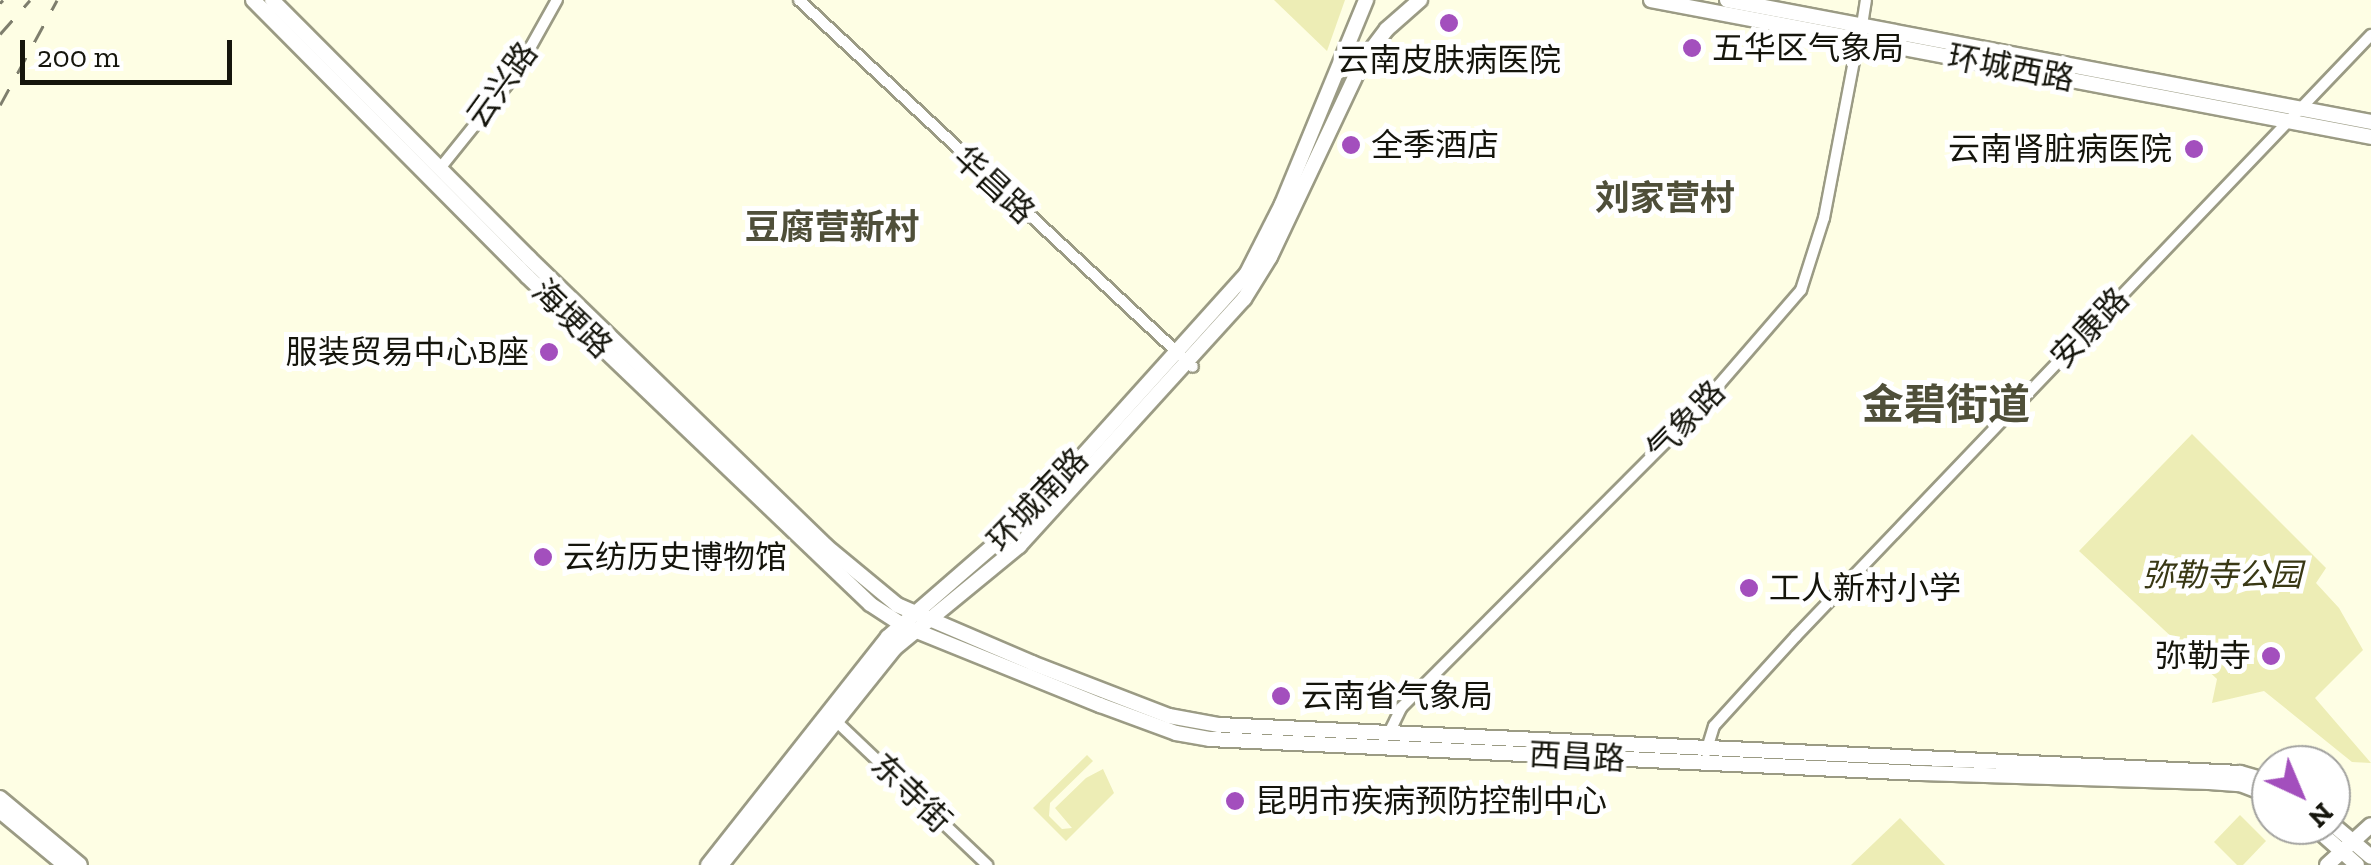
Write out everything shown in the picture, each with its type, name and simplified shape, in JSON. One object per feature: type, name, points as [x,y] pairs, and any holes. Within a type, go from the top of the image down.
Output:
[{"type":"main road","name":"海埂路","points":[[254,0],[528,277],[832,571],[915,622]]},
{"type":"main road","name":"海埂路","points":[[272,0],[542,272],[826,546],[915,622]]},
{"type":"main road","points":[[1330,108],[1366,0]]},
{"type":"main road","points":[[1330,108],[1371,48],[1405,12],[1423,0]]},
{"type":"main road","name":"环城西路","points":[[1651,0],[1860,32],[2371,122]]},
{"type":"main road","name":"环城西路","points":[[1727,0],[1860,32],[2371,137]]},
{"type":"main road","name":"环城南路","points":[[708,865],[849,684],[915,622],[956,601],[1019,546],[1257,281],[1330,108]]},
{"type":"main road","name":"环城南路","points":[[721,865],[915,622]]},
{"type":"main road","name":"西昌路","points":[[915,622],[1169,716],[1219,726],[1390,732],[1705,757],[2209,782],[2251,788]]},
{"type":"main road","name":"西昌路","points":[[915,622],[1134,719],[1195,737],[2251,776]]},
{"type":"main road","points":[[0,798],[80,865]]},
{"type":"main road","points":[[0,811],[65,865]]},
{"type":"main road","points":[[2327,865],[2357,855],[2371,825]]},
{"type":"street","name":"云兴路","points":[[441,167],[515,75],[557,0]]},
{"type":"street","name":"华昌路","points":[[799,0],[1186,361]]},
{"type":"street","name":"气象路","points":[[1390,732],[1401,708],[1691,417],[1801,290],[1824,218],[1866,0]]},
{"type":"street","name":"安康路","points":[[1705,757],[1714,726],[1796,636],[2371,34]]},
{"type":"street","name":"东寺街","points":[[836,721],[987,865]]},
{"type":"green space","points":[[1274,0],[1345,0],[1327,51]]},
{"type":"green space","name":"弥勒寺公园","points":[[2192,434],[2326,568],[2316,583],[2339,608],[2363,650],[2315,698],[2371,763],[2352,762],[2351,745],[2331,745],[2264,691],[2212,703],[2217,679],[2079,551]]},
{"type":"green space","points":[[1087,755],[1093,761],[1050,803],[1049,816],[1062,829],[1072,828],[1055,808],[1086,778],[1103,769],[1114,793],[1066,841],[1033,808]]},
{"type":"green space","points":[[2240,815],[2251,826],[2251,845],[2262,845],[2243,865],[2237,865],[2214,842]]},
{"type":"green space","points":[[1900,818],[1945,865],[1851,865]]},
{"type":"railway","points":[[0,3],[3,0]]},
{"type":"railway","points":[[0,34],[30,0]]},
{"type":"railway","points":[[0,105],[57,0]]},
{"type":"place","name":"云南皮肤病医院","points":[[1449,23]]},
{"type":"place","name":"五华区气象局","points":[[1692,48]]},
{"type":"place","name":"全季酒店","points":[[1351,145]]},
{"type":"place","name":"云南肾脏病医院","points":[[2194,149]]},
{"type":"place","name":"服装贸易中心B座","points":[[549,352]]},
{"type":"place","name":"云纺历史博物馆","points":[[543,557]]},
{"type":"place","name":"工人新村小学","points":[[1749,588]]},
{"type":"place","name":"弥勒寺","points":[[2271,656]]},
{"type":"place","name":"云南省气象局","points":[[1281,696]]},
{"type":"place","name":"昆明市疾病预防控制中心","points":[[1235,801]]},
{"type":"district","name":"刘家营村","points":[[1665,198]]},
{"type":"district","name":"豆腐营新村","points":[[832,227]]},
{"type":"district","name":"金碧街道","points":[[1946,405]]}]
